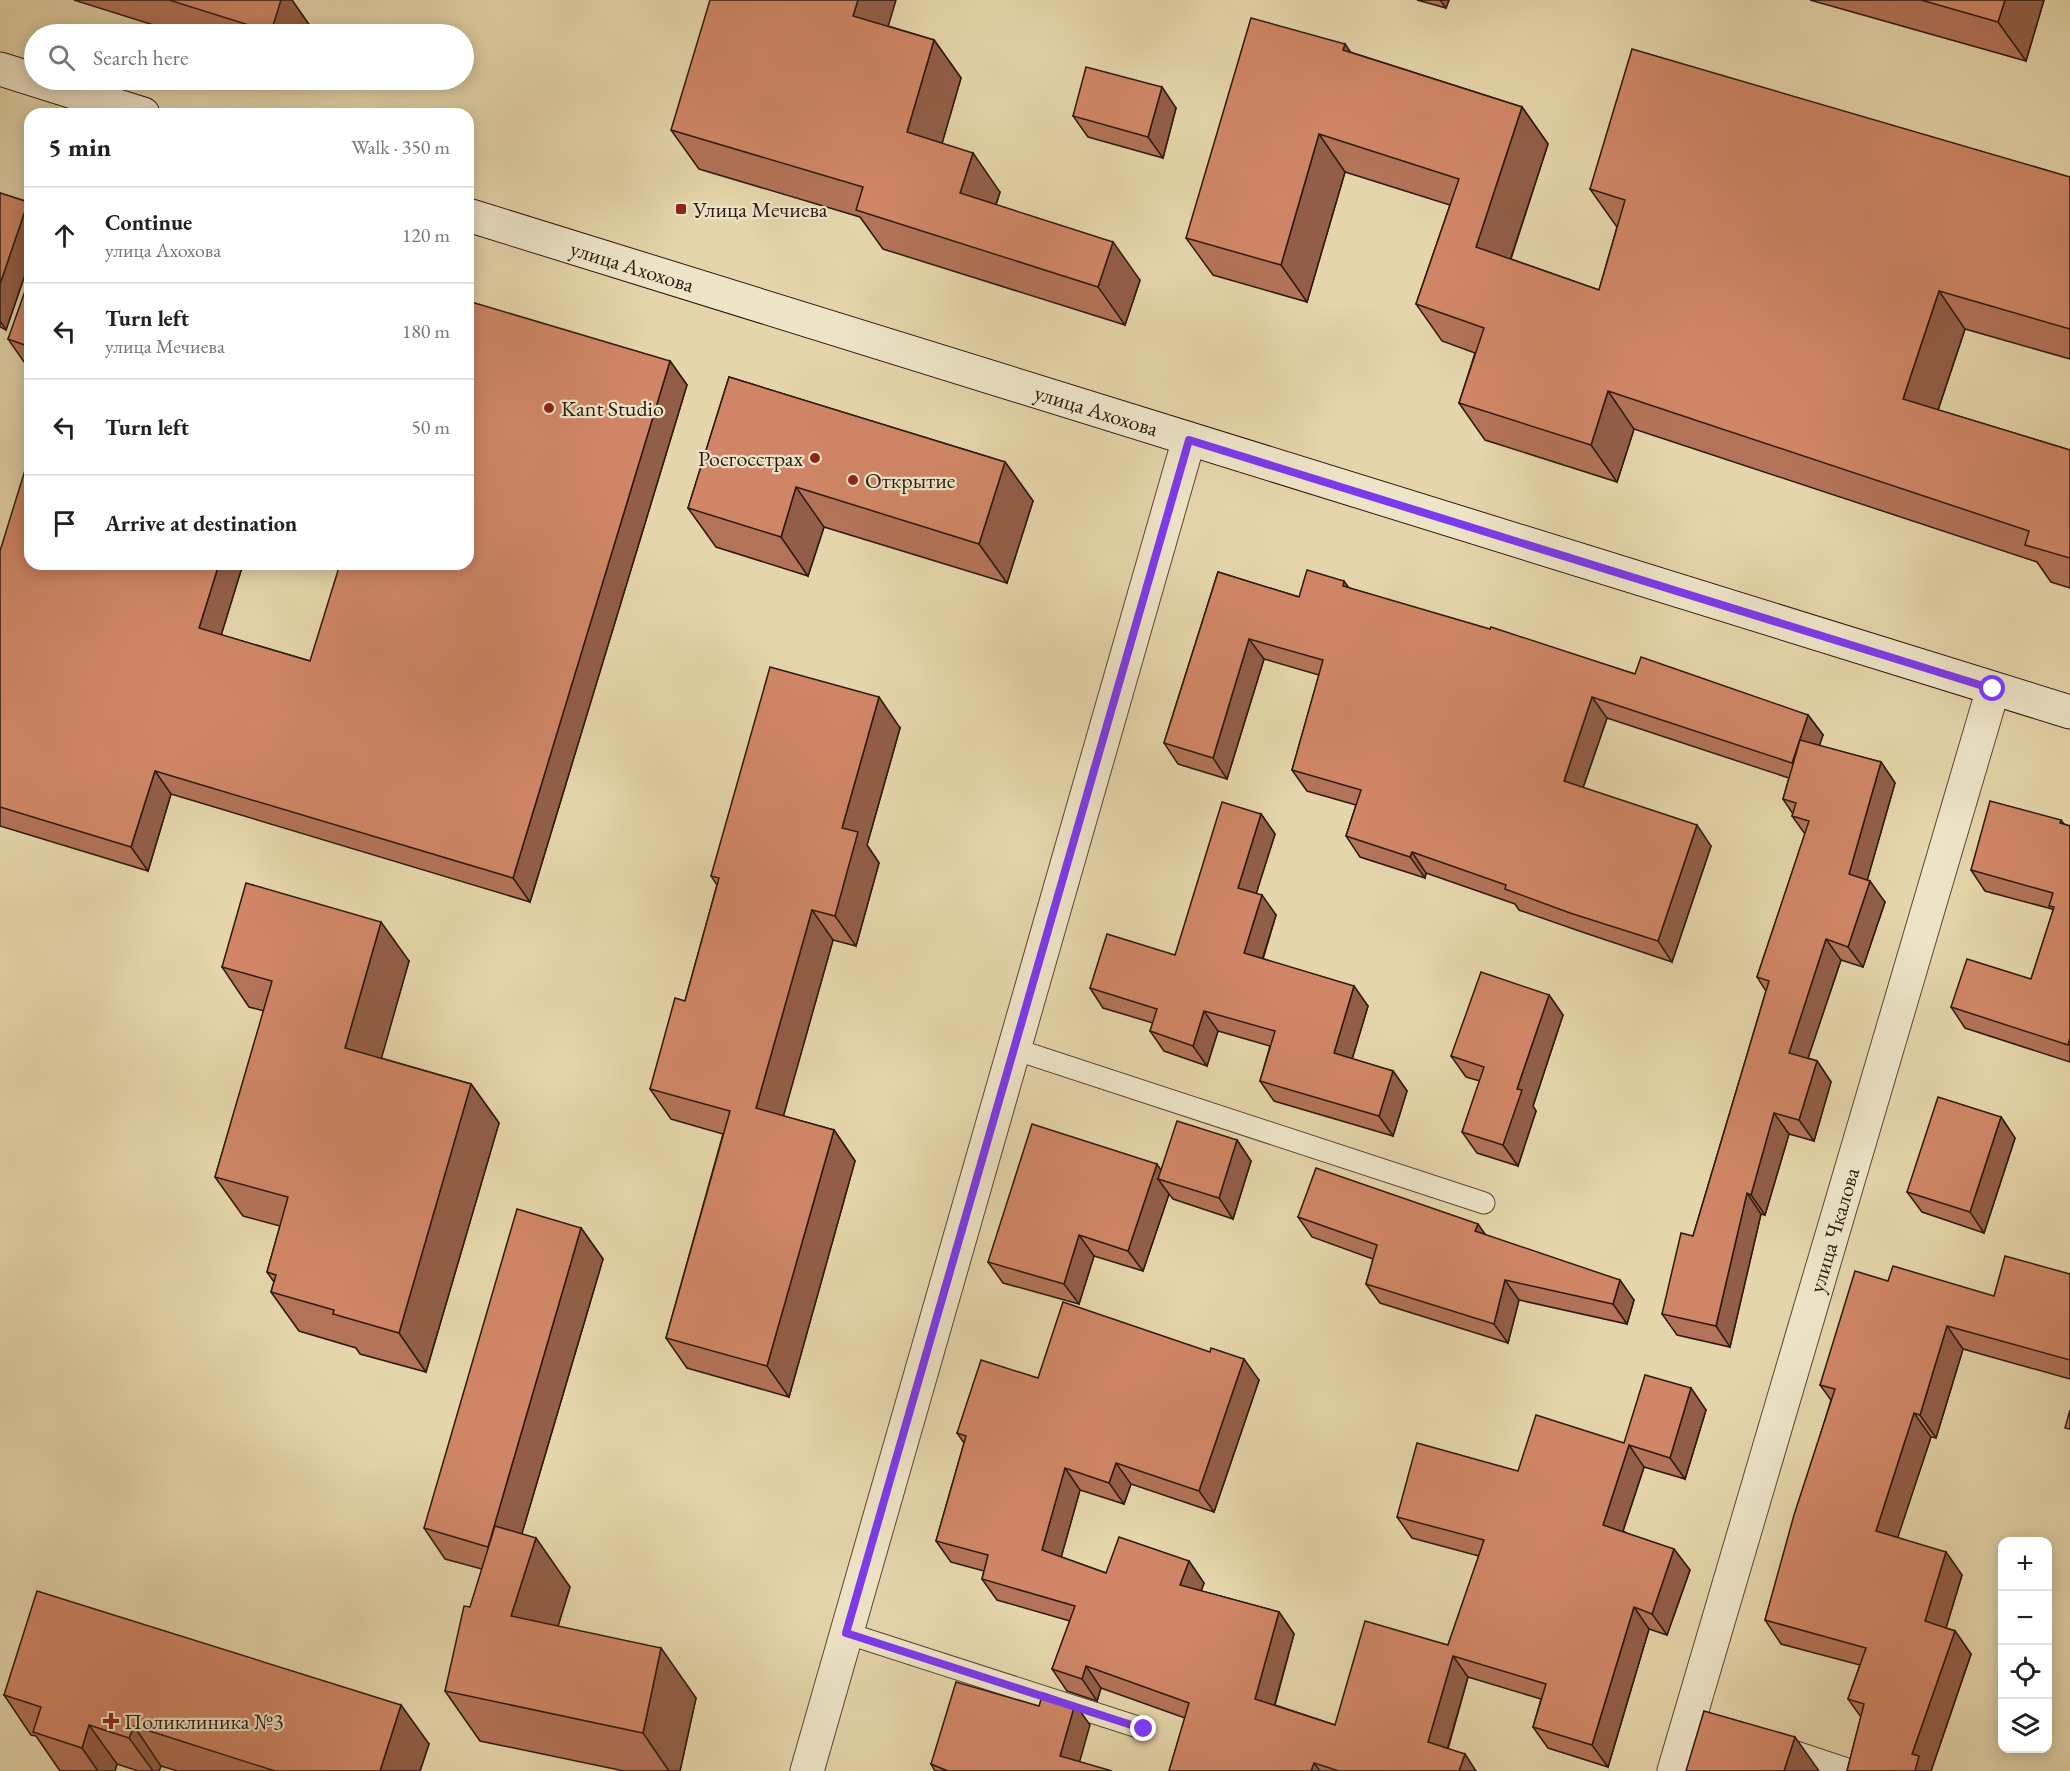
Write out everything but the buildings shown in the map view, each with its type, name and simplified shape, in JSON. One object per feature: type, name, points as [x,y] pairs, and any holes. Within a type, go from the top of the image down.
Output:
[{"type":"street","points":[[0,69],[24,77]]},
{"type":"street","points":[[67,90],[124,108]]},
{"type":"street","name":"улица Ахохова","points":[[474,217],[2070,712]]},
{"type":"street","points":[[807,1771],[1189,440]]},
{"type":"street","name":"улица Чкалова","points":[[1674,1771],[1701,1721],[1993,689]]},
{"type":"lane","points":[[1014,1049],[1484,1203]]},
{"type":"lane","points":[[846,1633],[1144,1729]]},
{"type":"lane","points":[[1766,1742],[1853,1771]]},
{"type":"place","name":"Улица Мечиева","points":[[681,209]]},
{"type":"place","name":"Kant Studio","points":[[549,408]]},
{"type":"place","name":"Росгосстрах","points":[[815,458]]},
{"type":"place","name":"Открытие","points":[[853,480]]},
{"type":"place","name":"Поликлиника №3","points":[[111,1721]]},
{"type":"route","points":[[1144,1729],[846,1633],[1189,440],[1993,689]]}]
